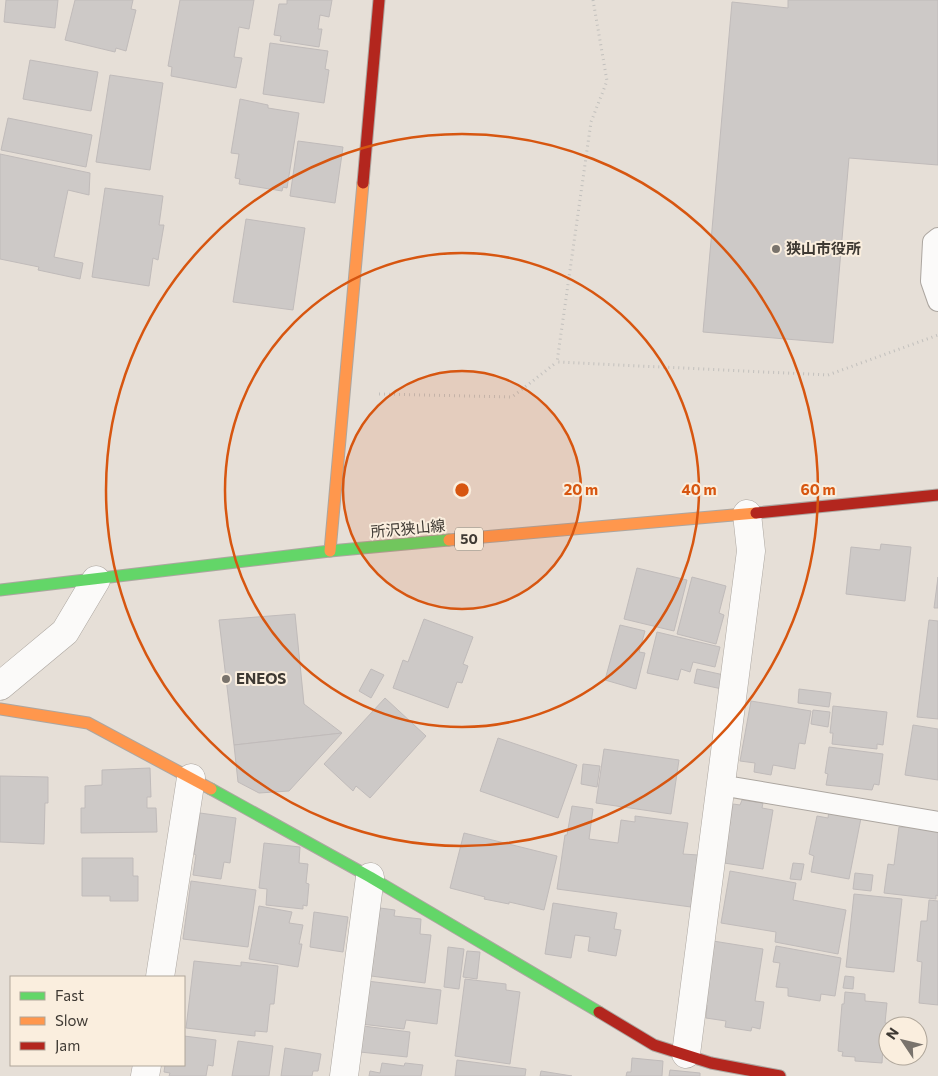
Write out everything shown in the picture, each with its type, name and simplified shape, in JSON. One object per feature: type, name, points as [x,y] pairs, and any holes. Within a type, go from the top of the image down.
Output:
[{"type":"street","points":[[330,552],[378,0]]},
{"type":"street","name":"所沢狭山線","points":[[0,590],[330,552],[938,495]]},
{"type":"street","points":[[686,1054],[751,551],[747,514]]},
{"type":"street","points":[[0,686],[66,632],[96,580]]},
{"type":"street","points":[[0,709],[88,723],[370,877],[654,1045],[711,1062],[780,1076]]},
{"type":"street","points":[[160,976],[191,778]]},
{"type":"street","points":[[344,1076],[370,877]]},
{"type":"lane","points":[[938,238],[933,242],[930,281],[938,301]]},
{"type":"lane","points":[[720,785],[938,822]]},
{"type":"path","points":[[557,362],[591,122],[607,81],[593,0]]},
{"type":"path","points":[[344,393],[512,396],[557,362],[828,375],[938,335]]},
{"type":"building","points":[[6,0],[58,0],[55,28],[4,22]]},
{"type":"building","points":[[75,0],[133,0],[131,9],[136,10],[126,51],[116,48],[115,52],[65,40]]},
{"type":"building","points":[[180,0],[254,0],[249,29],[239,27],[234,57],[242,58],[236,88],[171,76],[172,67],[168,66]]},
{"type":"building","points":[[287,0],[332,0],[329,17],[320,15],[318,29],[322,29],[319,47],[280,41],[281,36],[274,35],[279,4],[287,4]]},
{"type":"building","name":"狭山市役所","points":[[788,0],[938,0],[938,165],[849,158],[833,343],[703,332],[732,2],[788,8]]},
{"type":"building","points":[[270,43],[328,51],[325,69],[329,70],[324,103],[263,94]]},
{"type":"building","points":[[30,60],[98,72],[91,111],[23,99]]},
{"type":"building","points":[[110,75],[163,83],[150,170],[96,162]]},
{"type":"building","points":[[240,99],[268,105],[268,108],[299,113],[287,188],[283,187],[282,191],[239,184],[240,179],[235,178],[239,154],[231,153]]},
{"type":"building","points":[[8,118],[92,135],[86,167],[1,150]]},
{"type":"building","points":[[298,141],[343,147],[335,203],[290,196]]},
{"type":"building","points":[[0,154],[90,173],[89,195],[68,190],[54,257],[83,263],[80,279],[38,270],[39,267],[0,259]]},
{"type":"building","points":[[105,188],[163,196],[159,225],[164,225],[158,260],[153,258],[149,286],[92,277]]},
{"type":"building","points":[[246,219],[305,228],[293,310],[233,302]]},
{"type":"building","points":[[881,544],[911,547],[905,601],[846,594],[851,547],[880,550]]},
{"type":"building","points":[[637,568],[687,580],[674,631],[624,619]]},
{"type":"building","points":[[692,577],[726,586],[719,613],[724,615],[716,644],[677,634]]},
{"type":"building","points":[[938,577],[938,608],[934,608]]},
{"type":"building","points":[[295,614],[304,704],[342,733],[234,745],[219,620]]},
{"type":"building","points":[[424,619],[473,637],[463,664],[468,666],[462,683],[457,682],[448,708],[393,688],[403,660],[408,662]]},
{"type":"building","points":[[929,620],[938,621],[938,719],[917,717]]},
{"type":"building","points":[[620,625],[645,631],[639,652],[645,653],[636,689],[605,680]]},
{"type":"building","points":[[657,632],[720,647],[715,667],[693,662],[690,672],[681,669],[678,680],[647,673]]},
{"type":"building","points":[[371,669],[384,675],[371,698],[359,691]]},
{"type":"building","points":[[697,669],[724,675],[722,689],[694,683]]},
{"type":"building","points":[[799,689],[831,693],[829,707],[798,703]]},
{"type":"building","points":[[385,698],[426,736],[370,798],[356,786],[353,791],[324,764]]},
{"type":"building","points":[[751,701],[811,711],[805,744],[799,743],[795,769],[773,765],[771,775],[754,772],[755,763],[740,761]]},
{"type":"building","points":[[833,706],[887,712],[883,745],[877,744],[877,749],[832,744],[833,733],[830,733]]},
{"type":"building","points":[[813,710],[830,712],[828,727],[811,724]]},
{"type":"building","points":[[913,725],[938,729],[938,780],[905,775]]},
{"type":"building","points":[[342,733],[289,791],[259,793],[238,782],[234,745]]},
{"type":"building","points":[[498,738],[577,765],[558,818],[480,791]]},
{"type":"building","points":[[829,747],[883,754],[879,785],[874,784],[872,790],[826,785],[828,774],[825,773]]},
{"type":"building","points":[[604,749],[679,760],[671,814],[596,803]]},
{"type":"building","points":[[583,764],[600,766],[597,787],[581,784]]},
{"type":"building","points":[[150,768],[151,797],[147,797],[147,808],[156,808],[157,832],[81,833],[81,808],[85,808],[85,786],[102,785],[102,770]]},
{"type":"building","points":[[0,776],[48,777],[48,803],[45,803],[44,844],[0,842]]},
{"type":"building","points":[[742,800],[763,803],[762,808],[773,810],[763,869],[724,863],[733,804],[740,805]]},
{"type":"building","points":[[572,806],[593,809],[589,839],[618,843],[621,820],[635,822],[635,816],[688,823],[683,854],[698,855],[691,907],[557,889],[565,835],[567,835]]},
{"type":"building","points":[[829,811],[861,818],[849,879],[811,872],[814,856],[809,854],[817,816],[828,818]]},
{"type":"building","points":[[200,813],[236,818],[230,863],[224,862],[221,879],[193,875]]},
{"type":"building","points":[[906,824],[938,828],[938,896],[936,895],[936,899],[884,893],[888,864],[894,865],[899,827],[906,827]]},
{"type":"building","points":[[464,833],[557,856],[544,910],[509,902],[509,904],[484,899],[485,897],[450,888]]},
{"type":"building","points":[[264,843],[300,847],[299,863],[308,864],[306,883],[309,884],[307,906],[303,905],[303,909],[266,905],[267,889],[259,888]]},
{"type":"building","points":[[82,858],[133,858],[133,876],[138,876],[138,901],[110,901],[110,896],[82,896]]},
{"type":"building","points":[[793,863],[804,864],[801,880],[790,879]]},
{"type":"building","points":[[730,871],[796,883],[793,900],[846,910],[838,954],[775,942],[776,932],[721,923]]},
{"type":"building","points":[[855,873],[873,875],[871,891],[853,889]]},
{"type":"building","points":[[191,881],[256,890],[248,947],[183,939]]},
{"type":"building","points":[[854,894],[902,899],[894,972],[846,967]]},
{"type":"building","points":[[929,900],[938,901],[938,1005],[919,1003],[922,962],[917,961],[921,921],[927,921]]},
{"type":"building","points":[[553,903],[617,913],[614,929],[621,930],[616,956],[588,951],[590,937],[575,935],[571,958],[545,954]]},
{"type":"building","points":[[259,906],[292,912],[289,923],[303,925],[299,944],[302,944],[298,967],[249,959]]},
{"type":"building","points":[[380,908],[395,910],[394,916],[421,919],[420,934],[431,935],[425,983],[371,976]]},
{"type":"building","points":[[314,912],[348,917],[343,952],[310,947]]},
{"type":"building","points":[[713,941],[763,949],[755,1001],[764,1002],[760,1029],[752,1027],[751,1031],[725,1027],[726,1021],[706,1018],[707,1005],[703,1005]]},
{"type":"building","points":[[776,946],[841,958],[835,996],[821,994],[820,1001],[788,996],[788,988],[776,987],[780,963],[773,962]]},
{"type":"building","points":[[448,947],[464,949],[459,989],[444,987]]},
{"type":"building","points":[[467,951],[480,952],[477,979],[463,977]]},
{"type":"building","points":[[194,961],[241,966],[241,962],[278,966],[274,1004],[270,1004],[267,1032],[255,1031],[255,1036],[186,1028]]},
{"type":"building","points":[[845,976],[854,977],[853,989],[843,988]]},
{"type":"building","points":[[465,979],[506,984],[506,990],[520,992],[510,1064],[455,1056]]},
{"type":"building","points":[[367,981],[441,990],[437,1024],[406,1020],[404,1029],[361,1024]]},
{"type":"building","points":[[845,992],[865,994],[865,1001],[887,1003],[886,1016],[878,1016],[878,1063],[855,1061],[855,1057],[842,1056],[843,1052],[838,1051],[842,1004],[844,1004]]},
{"type":"building","points":[[363,1026],[410,1032],[407,1057],[360,1052]]},
{"type":"building","points":[[185,1036],[216,1040],[213,1066],[208,1065],[206,1076],[169,1076],[170,1073],[164,1072],[165,1066],[185,1066]]},
{"type":"building","points":[[238,1041],[273,1046],[269,1076],[232,1076]]},
{"type":"building","points":[[285,1048],[321,1054],[318,1071],[313,1071],[312,1076],[281,1076]]},
{"type":"building","points":[[632,1058],[663,1061],[662,1076],[626,1076],[627,1072],[631,1072]]},
{"type":"building","points":[[457,1060],[526,1069],[525,1076],[455,1076]]},
{"type":"building","points":[[382,1063],[404,1066],[405,1063],[423,1065],[421,1076],[369,1076],[370,1071],[380,1073]]},
{"type":"building","points":[[670,1070],[700,1073],[700,1076],[669,1076]]},
{"type":"building","points":[[541,1071],[572,1076],[540,1076]]},
{"type":"traffic: fast","points":[[0,590],[330,551],[449,540]]},
{"type":"traffic: fast","points":[[211,789],[370,877],[599,1012]]},
{"type":"traffic: slow","points":[[330,551],[363,183]]},
{"type":"traffic: slow","points":[[449,540],[756,513]]},
{"type":"traffic: slow","points":[[0,709],[88,723],[211,789]]},
{"type":"traffic: jam","points":[[363,183],[379,0]]},
{"type":"traffic: jam","points":[[756,513],[938,495]]},
{"type":"traffic: jam","points":[[599,1012],[654,1045],[711,1063],[780,1076]]},
{"type":"place","name":"狭山市役所","points":[[776,249]]},
{"type":"place","name":"ENEOS","points":[[226,679]]}]
